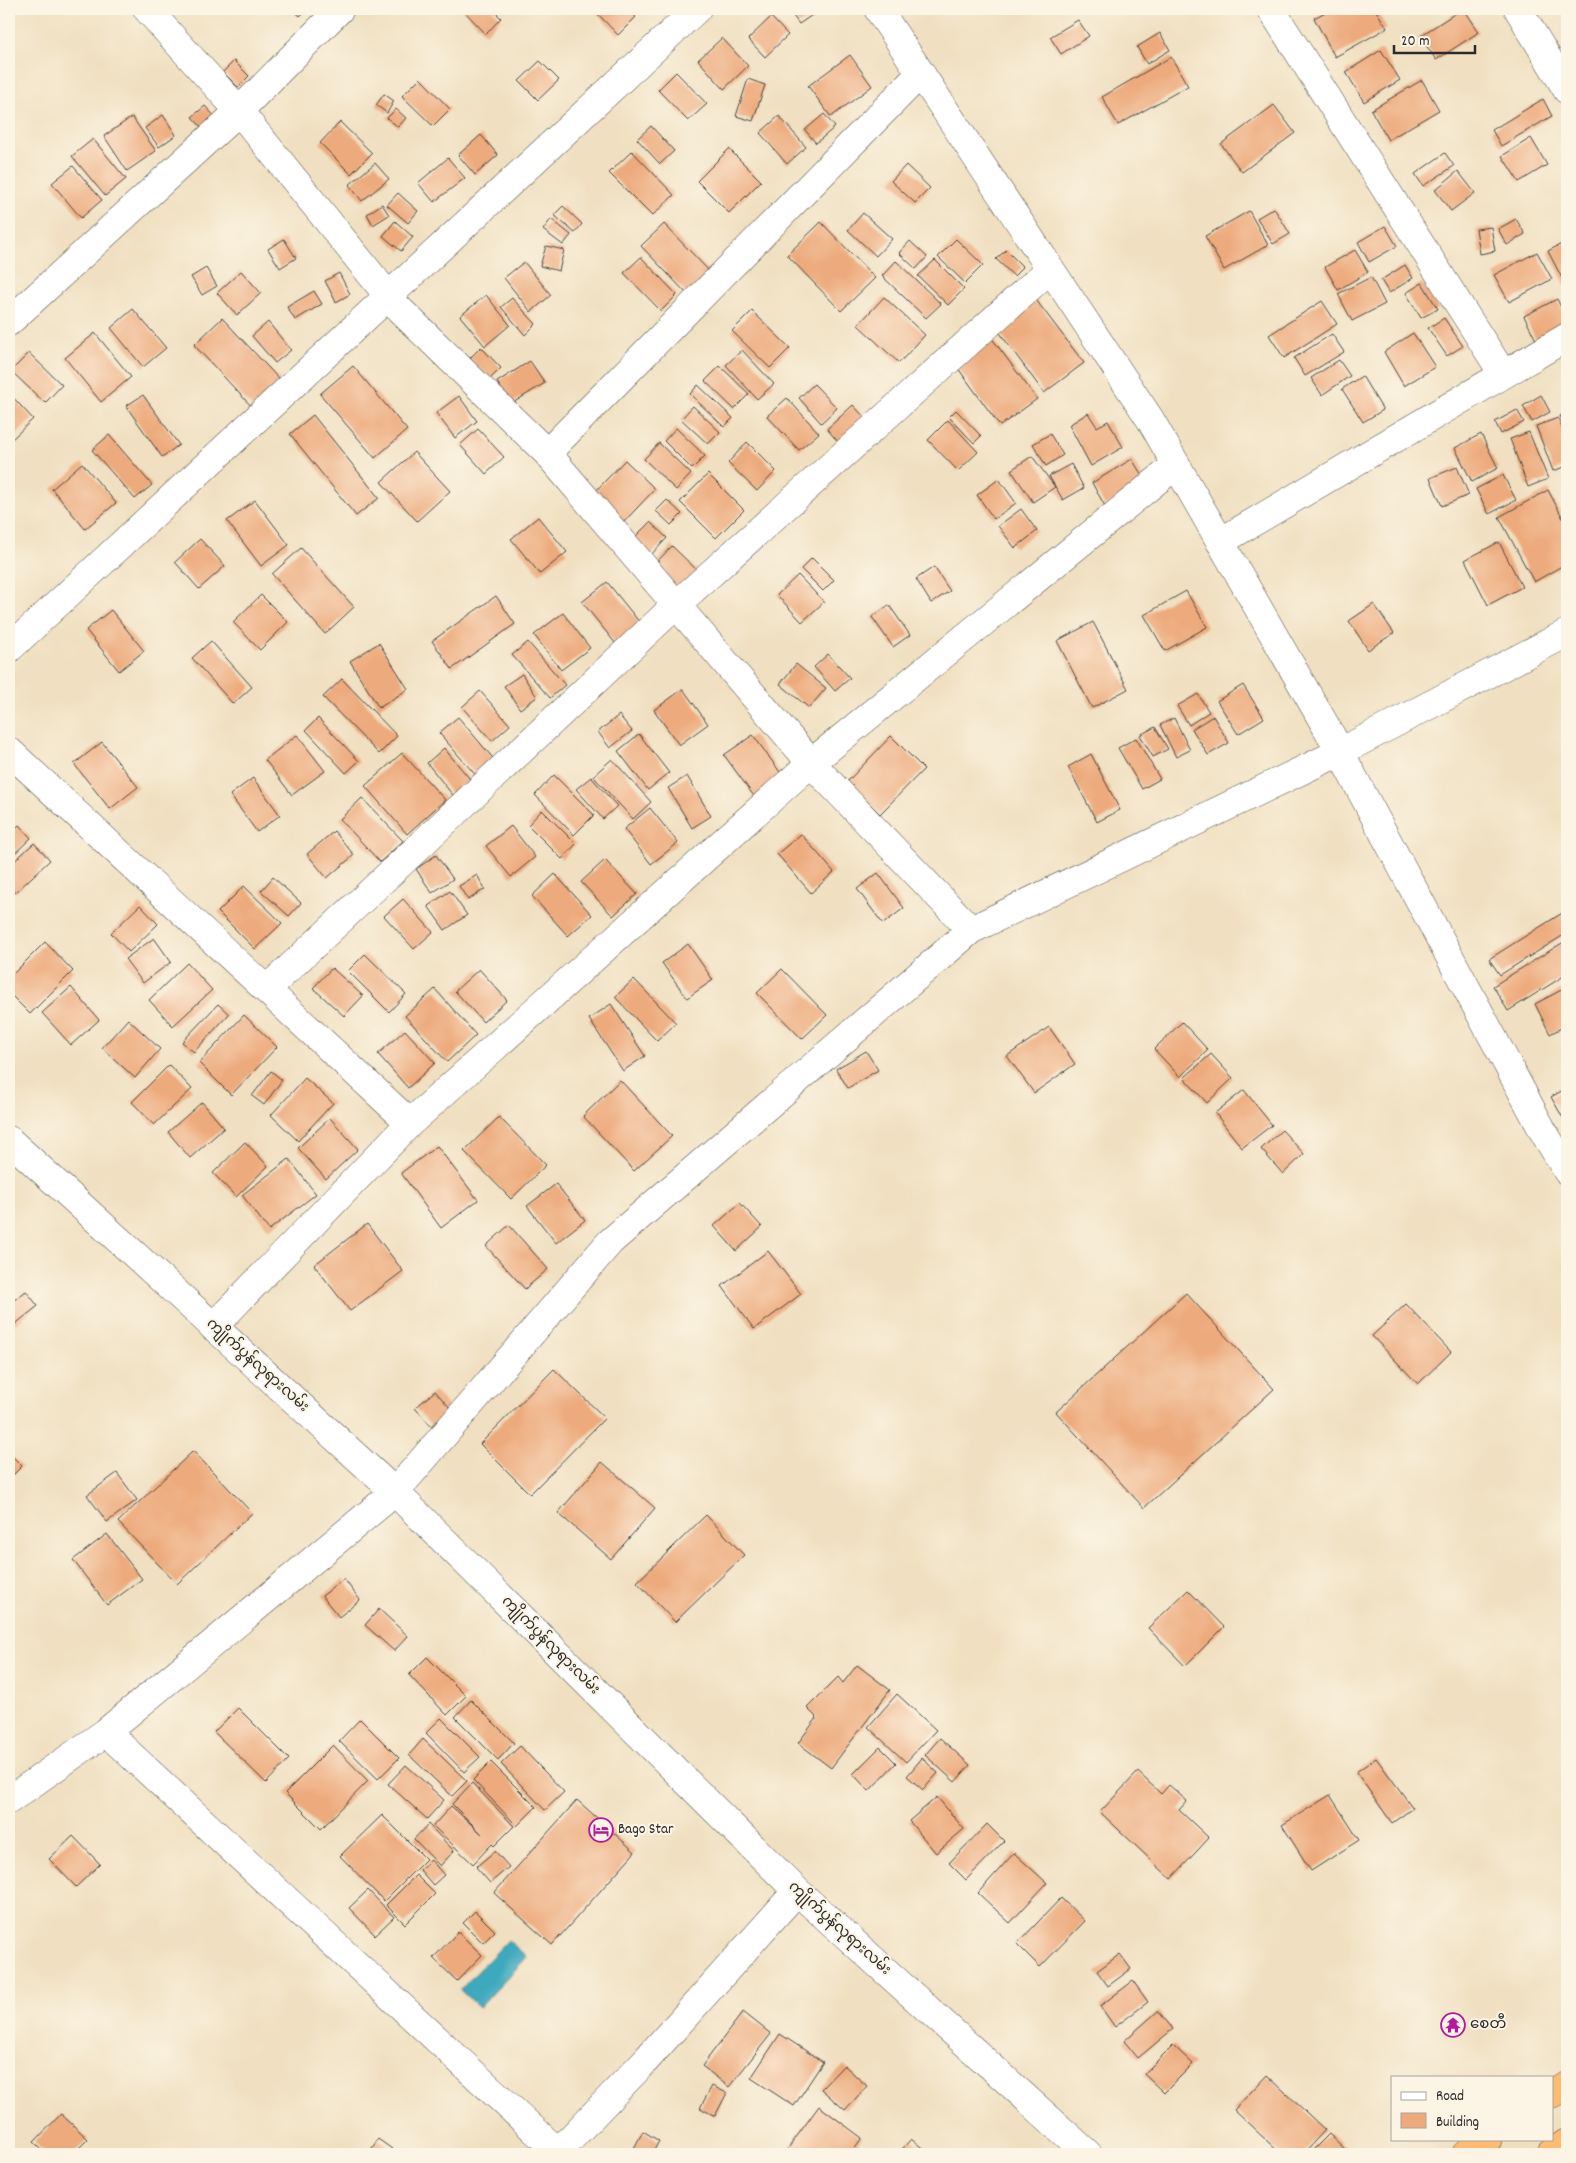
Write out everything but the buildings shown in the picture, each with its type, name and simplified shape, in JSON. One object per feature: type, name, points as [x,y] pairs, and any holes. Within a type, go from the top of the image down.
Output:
[{"type":"highway","points":[[1554,2093],[1567,2084]]},
{"type":"highway","points":[[1467,2154],[1487,2140]]},
{"type":"highway","points":[[1552,2154],[1567,2143]]},
{"type":"street","points":[[147,9],[239,111],[398,308],[546,452],[811,763],[971,930]]},
{"type":"street","points":[[9,322],[239,111],[340,9]]},
{"type":"street","points":[[9,649],[697,9]]},
{"type":"street","points":[[878,9],[1150,419],[1340,752],[1543,1131],[1567,1171]]},
{"type":"street","points":[[1271,9],[1503,374]]},
{"type":"street","points":[[1518,9],[1567,90]]},
{"type":"street","points":[[546,452],[920,73]]},
{"type":"street","points":[[267,989],[676,605],[1050,269]]},
{"type":"street","points":[[1220,542],[1567,337]]},
{"type":"street","points":[[213,1327],[410,1123],[811,763],[1176,465]]},
{"type":"street","points":[[9,1800],[106,1732],[395,1492],[610,1242],[971,930],[1340,752],[1567,633]]},
{"type":"street","points":[[9,751],[410,1123]]},
{"type":"street","name":"ကျိုက်ပွန်လုရားလမ်း","points":[[9,1140],[395,1492],[797,1891],[1088,2154]]},
{"type":"street","points":[[106,1732],[557,2153],[645,2061],[797,1891]]},
{"type":"water","points":[[508,1940],[527,1957],[479,2008],[460,1990]]},
{"type":"place","name":"Bago Star","points":[[601,1830]]},
{"type":"place","name":"စေတီ","points":[[1453,2025]]}]
